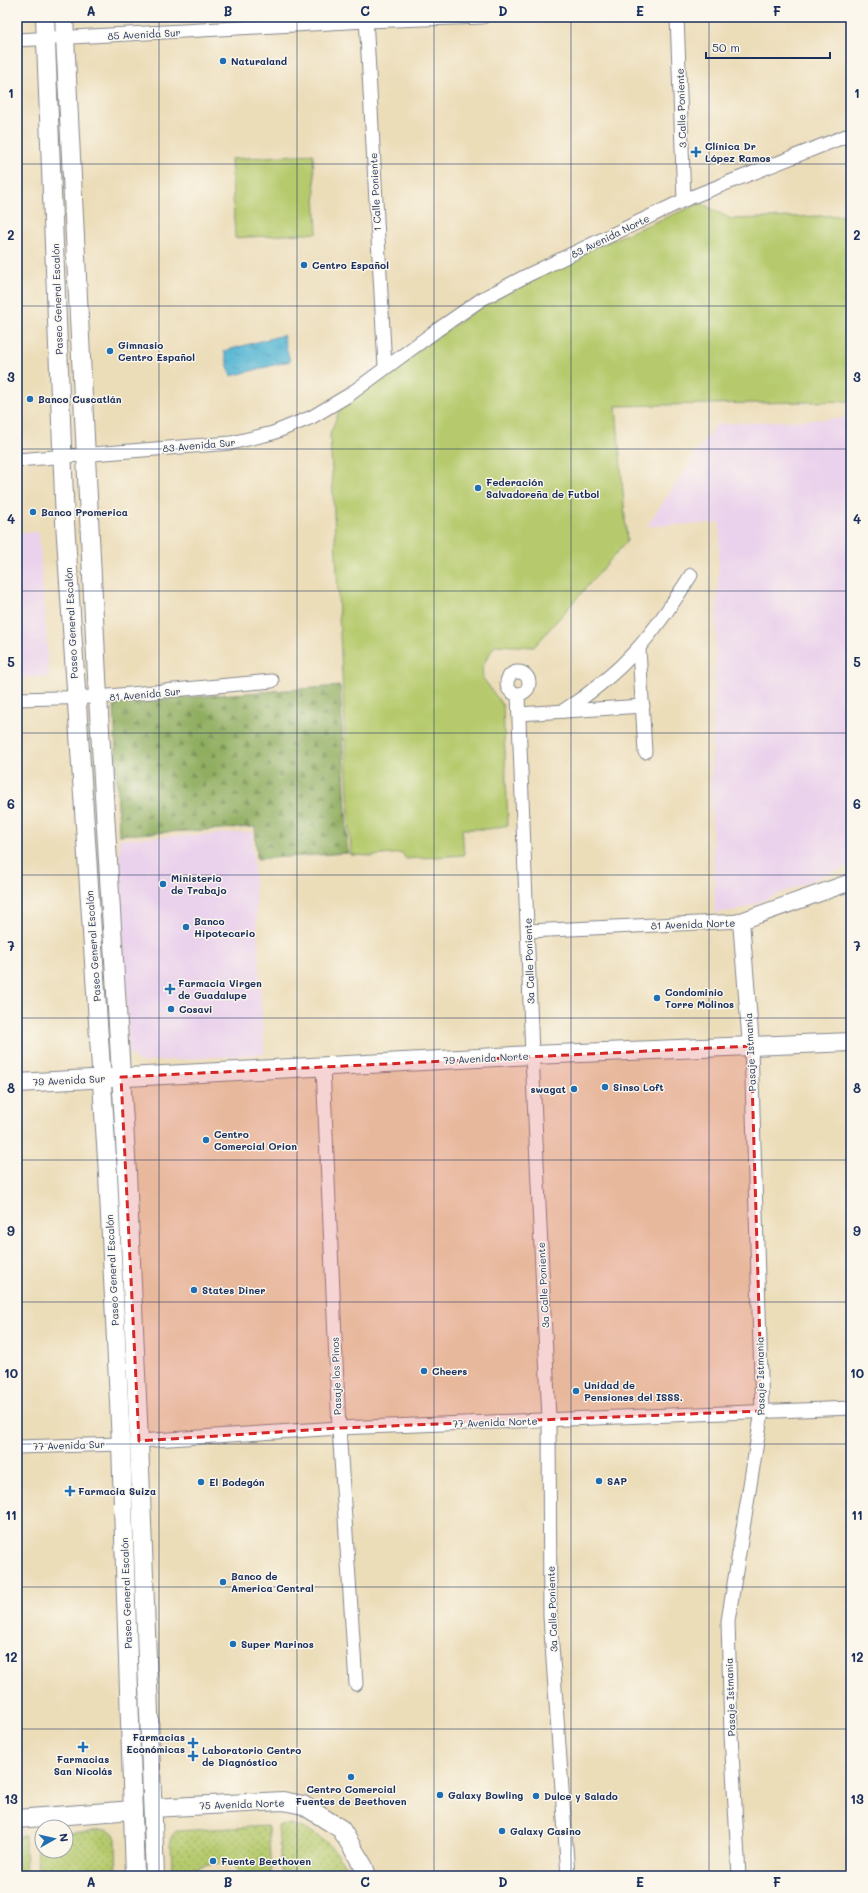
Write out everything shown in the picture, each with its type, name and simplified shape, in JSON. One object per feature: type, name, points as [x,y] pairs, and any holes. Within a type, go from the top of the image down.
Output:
[{"type":"main road","name":"Paseo General Escalón","points":[[45,17],[66,530],[76,698],[103,1079],[121,1444],[135,1876]]},
{"type":"main road","name":"Paseo General Escalón","points":[[64,17],[98,697],[121,1077],[139,1441],[155,1876]]},
{"type":"main road","name":"79 Avenida Norte","points":[[121,1077],[532,1056],[851,1042]]},
{"type":"main road","name":"79 Avenida Sur","points":[[17,1083],[121,1077]]},
{"type":"main road","name":"75 Avenida Norte","points":[[153,1808],[282,1801],[303,1805],[341,1828],[364,1867],[367,1876]]},
{"type":"main road","points":[[17,1819],[133,1810]]},
{"type":"street","name":"85 Avenida Sur","points":[[17,40],[366,19],[483,17]]},
{"type":"street","name":"3 Calle Poniente","points":[[678,17],[684,200]]},
{"type":"street","name":"1 Calle Poniente","points":[[366,19],[385,367]]},
{"type":"street","name":"83 Avenida Norte","points":[[385,367],[482,299],[526,276],[684,200],[851,134]]},
{"type":"street","name":"83 Avenida Sur","points":[[17,460],[231,443],[273,433],[312,417],[348,395],[385,367]]},
{"type":"street","points":[[563,711],[606,681],[639,649],[667,612],[691,574]]},
{"type":"street","points":[[639,649],[645,752]]},
{"type":"street","name":"81 Avenida Sur","points":[[17,700],[98,697],[272,681]]},
{"type":"street","name":"3a Calle Poniente","points":[[518,694],[532,1056],[549,1419],[550,1616],[568,1876]]},
{"type":"street","points":[[519,714],[643,706]]},
{"type":"street","name":"81 Avenida Norte","points":[[528,931],[741,922],[851,882]]},
{"type":"street","name":"Pasaje Istmania","points":[[739,1876],[731,1735],[728,1621],[762,1411],[751,1046],[741,922]]},
{"type":"street","name":"Pasaje los Pinos","points":[[323,1067],[339,1428],[356,1684]]},
{"type":"street","name":"77 Avenida Norte","points":[[139,1441],[339,1428],[851,1408]]},
{"type":"street","name":"77 Avenida Sur","points":[[17,1447],[121,1444]]},
{"type":"highlighted area","points":[[751,1046],[762,1411],[339,1428],[139,1441],[121,1077]]},
{"type":"shaded area","points":[[851,418],[851,865],[742,909],[715,913],[711,778],[720,523],[647,526],[716,424]]},
{"type":"shaded area","points":[[39,532],[49,677],[17,678],[17,533]]},
{"type":"shaded area","points":[[252,832],[264,1054],[140,1062],[129,1053],[119,839]]},
{"type":"green space","points":[[313,154],[317,233],[235,238],[231,159]]},
{"type":"green space","name":"Federación Salvadoreña de Futbol","points":[[701,203],[731,219],[851,215],[851,401],[616,406],[627,541],[534,647],[495,645],[482,667],[483,678],[503,706],[508,825],[489,829],[462,829],[464,855],[406,859],[402,853],[372,856],[351,855],[330,434],[340,409],[389,371],[483,305],[607,242]]},
{"type":"green space","points":[[340,686],[348,853],[257,859],[255,827],[119,835],[114,703]]},
{"type":"green space","points":[[292,1825],[311,1832],[327,1843],[340,1858],[350,1876],[285,1876],[281,1871],[278,1826]]},
{"type":"green space","points":[[268,1826],[271,1874],[249,1877],[231,1866],[213,1863],[201,1866],[187,1876],[172,1876],[171,1837],[176,1831]]},
{"type":"green space","points":[[107,1830],[114,1834],[116,1839],[117,1876],[98,1876],[80,1871],[61,1876],[38,1876],[37,1859],[74,1859],[74,1832]]},
{"type":"green space","points":[[25,1836],[26,1876],[17,1876],[17,1837]]},
{"type":"water","points":[[283,335],[290,361],[231,376],[224,351]]},
{"type":"place","name":"Naturaland","points":[[223,61]]},
{"type":"place","name":"Clínica Dr López Ramos","points":[[696,152]]},
{"type":"place","name":"Centro Español","points":[[304,265]]},
{"type":"place","name":"Gimnasio Centro Español","points":[[110,351]]},
{"type":"place","name":"Banco Cuscatlán","points":[[30,399]]},
{"type":"place","name":"Federación Salvadoreña de Futbol","points":[[478,488]]},
{"type":"place","name":"Banco Promerica","points":[[33,512]]},
{"type":"place","name":"Ministerio de Trabajo","points":[[163,884]]},
{"type":"place","name":"Banco Hipotecario","points":[[186,927]]},
{"type":"place","name":"Farmacia Virgen de Guadalupe","points":[[170,989]]},
{"type":"place","name":"Condominio Torre Molinos","points":[[657,998]]},
{"type":"place","name":"Cosavi","points":[[171,1009]]},
{"type":"place","name":"Sinso Loft","points":[[605,1087]]},
{"type":"place","name":"swagat","points":[[574,1089]]},
{"type":"place","name":"Centro Comercial Orion","points":[[206,1140]]},
{"type":"place","name":"States Diner","points":[[194,1290]]},
{"type":"place","name":"Cheers","points":[[424,1371]]},
{"type":"place","name":"Unidad de Pensiones del ISSS.","points":[[576,1391]]},
{"type":"place","name":"SAP","points":[[599,1481]]},
{"type":"place","name":"El Bodegón","points":[[201,1482]]},
{"type":"place","name":"Farmacia Suiza","points":[[70,1491]]},
{"type":"place","name":"Banco de America Central","points":[[223,1582]]},
{"type":"place","name":"Super Marinos","points":[[233,1644]]},
{"type":"place","name":"Farmacias Económicas","points":[[193,1743]]},
{"type":"place","name":"Farmacias San Nicolás","points":[[83,1747]]},
{"type":"place","name":"Laboratorio Centro de Diagnóstico","points":[[193,1756]]},
{"type":"place","name":"Centro Comercial Fuentes de Beethoven","points":[[351,1777]]},
{"type":"place","name":"Galaxy Bowling","points":[[440,1795]]},
{"type":"place","name":"Dulce y Salado","points":[[536,1796]]},
{"type":"place","name":"Galaxy Casino","points":[[502,1831]]},
{"type":"place","name":"Fuente Beethoven","points":[[213,1861]]}]
